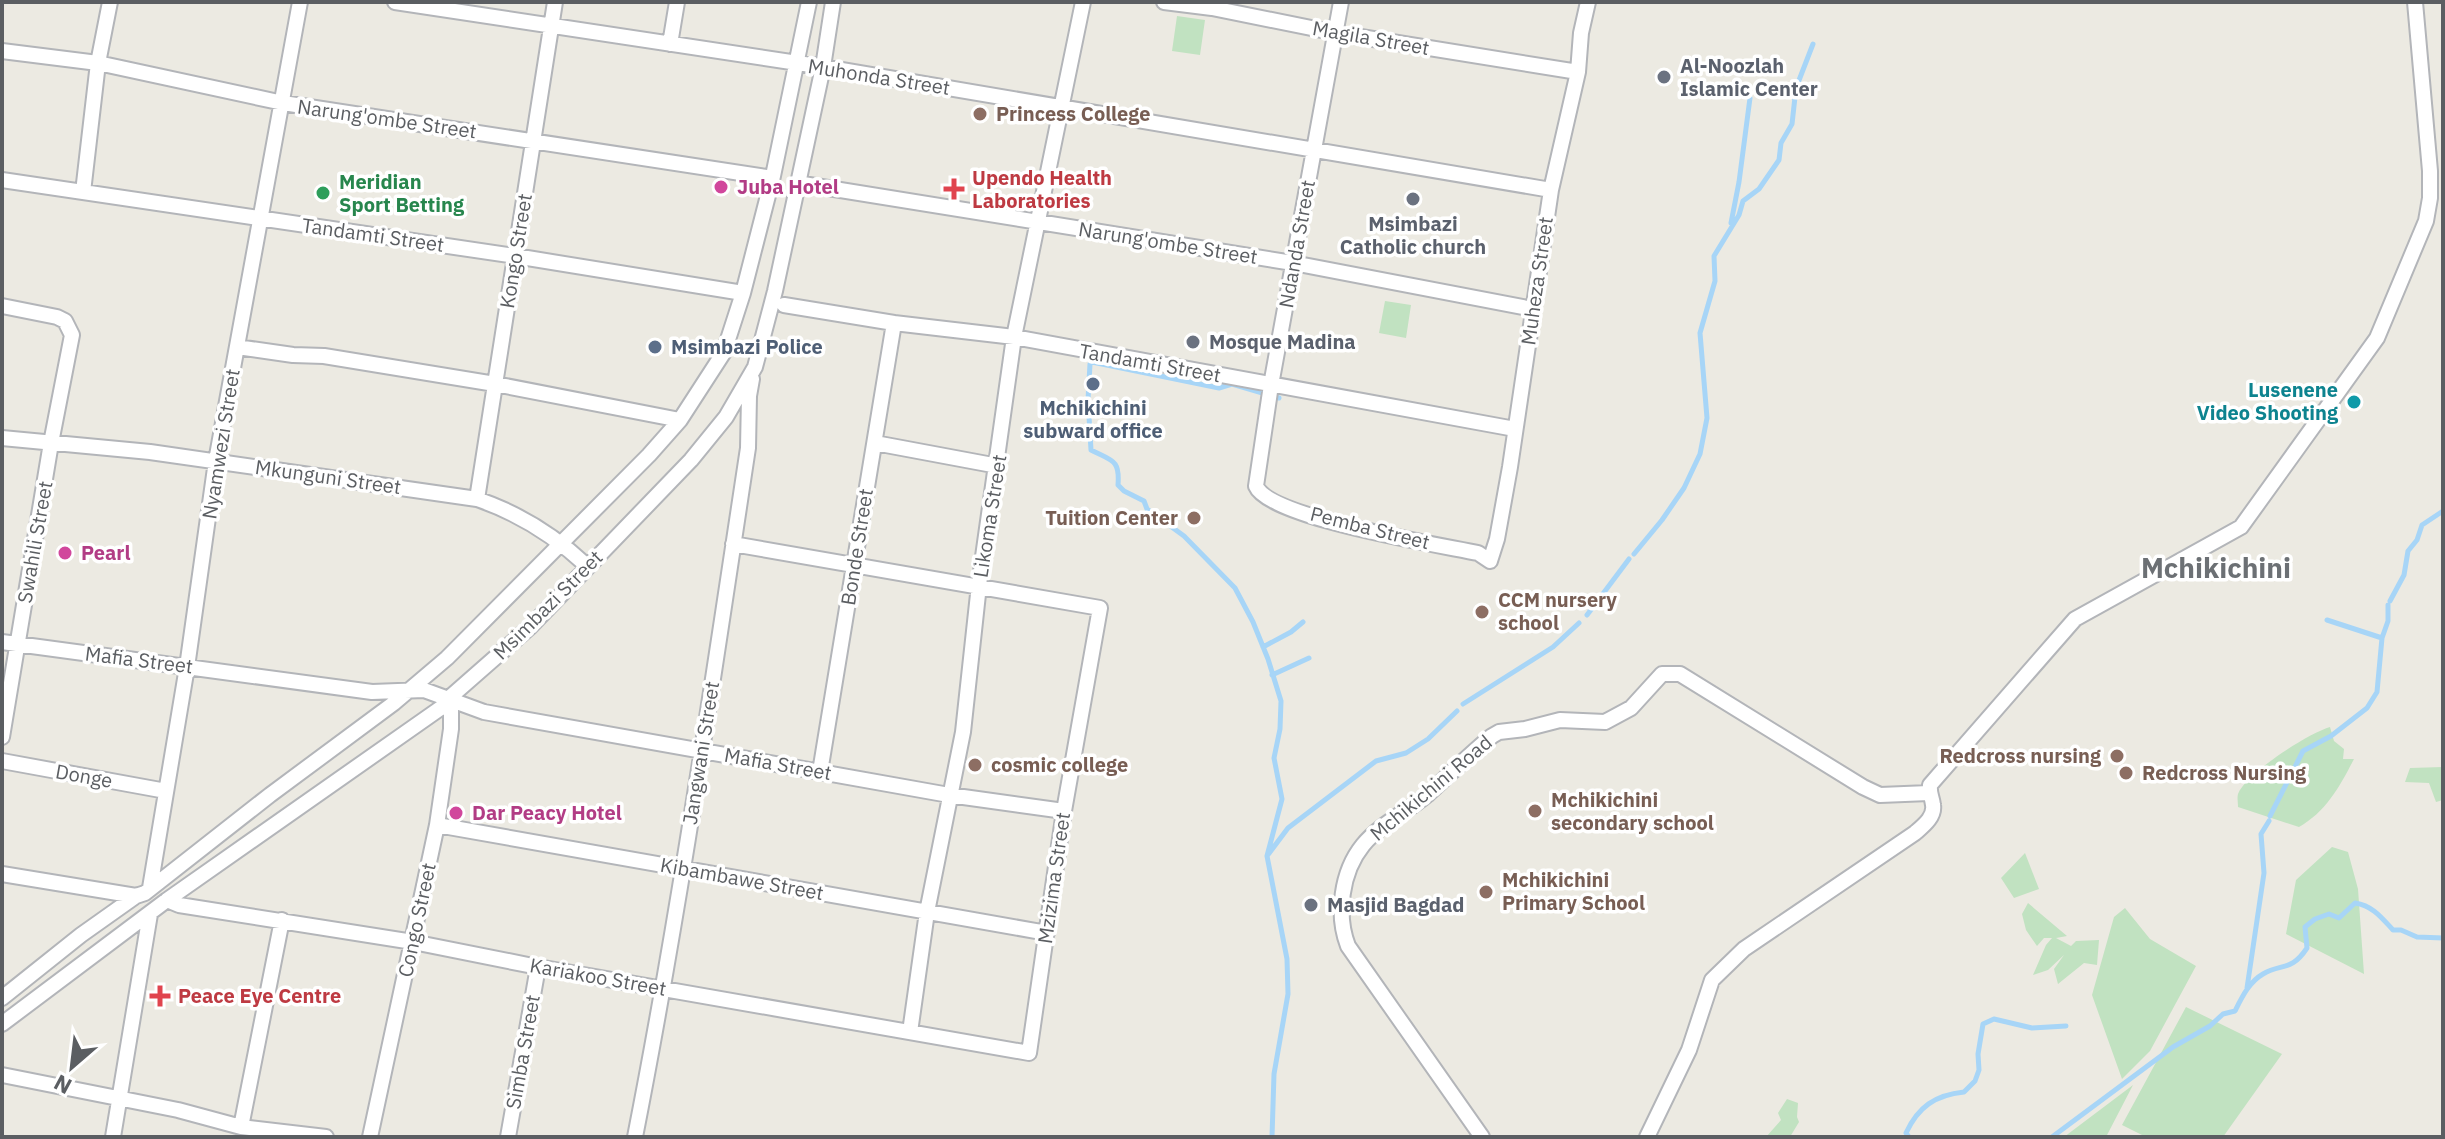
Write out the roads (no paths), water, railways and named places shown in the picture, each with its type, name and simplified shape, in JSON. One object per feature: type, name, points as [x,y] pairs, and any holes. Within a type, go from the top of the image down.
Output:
[{"type":"street","points":[[83,192],[98,63],[110,2]]},
{"type":"street","name":"Nyamwezi Street","points":[[150,888],[187,667],[216,461],[300,2]]},
{"type":"street","name":"Muhonda Street","points":[[395,2],[823,67],[1551,190]]},
{"type":"street","name":"Kongo Street","points":[[477,499],[555,2]]},
{"type":"street","points":[[670,44],[677,2]]},
{"type":"street","name":"Msimbazi Street","points":[[2,998],[81,935],[136,896],[145,893],[447,658],[680,420],[724,352],[743,293],[773,176],[809,2]]},
{"type":"street","name":"Msimbazi Street","points":[[2,1024],[167,900],[446,702],[530,627],[691,460],[726,417],[755,367],[775,291],[823,67],[833,2]]},
{"type":"street","name":"Likoma Street","points":[[910,1032],[927,912],[963,732],[979,585],[1014,337],[1083,2]]},
{"type":"street","name":"Magila Street","points":[[1164,2],[1578,72]]},
{"type":"street","name":"Ndanda Street","points":[[1256,486],[1271,385],[1341,2]]},
{"type":"street","name":"Muheza Street","points":[[1490,561],[1497,539],[1551,190],[1578,72],[1581,33],[1588,2]]},
{"type":"street","points":[[1647,1137],[1689,1050],[1712,980],[1753,942],[1915,833],[1932,813],[1930,785],[2075,619],[2241,527],[2377,338],[2426,221],[2436,206],[2415,2]]},
{"type":"street","name":"Narung'ombe Street","points":[[2,51],[98,63],[283,103],[773,176]]},
{"type":"street","name":"Tandamti Street","points":[[2,180],[743,293]]},
{"type":"street","name":"Narung'ombe Street","points":[[803,184],[1293,263],[1533,309]]},
{"type":"street","name":"Tandamti Street","points":[[784,305],[894,323],[1014,337],[1515,429]]},
{"type":"street","points":[[2,306],[57,317],[71,328],[51,443]]},
{"type":"street","name":"Bonde Street","points":[[820,772],[894,323]]},
{"type":"street","points":[[237,347],[324,356],[495,384],[680,420]]},
{"type":"street","name":"Jangwani Street","points":[[635,1137],[664,989],[702,750],[748,448],[749,396],[755,367]]},
{"type":"street","name":"Mkunguni Street","points":[[2,438],[216,461],[477,499],[497,506],[560,544],[587,566]]},
{"type":"street","name":"Swahili Street","points":[[2,737],[51,443]]},
{"type":"street","points":[[875,443],[998,466]]},
{"type":"street","name":"Pemba Street","points":[[1256,486],[1259,494],[1268,499],[1313,516],[1372,532],[1478,553],[1490,561]]},
{"type":"street","points":[[733,544],[979,585]]},
{"type":"street","name":"Mzizima Street","points":[[979,585],[1100,608],[1064,811],[1029,1053]]},
{"type":"street","name":"Mafia Street","points":[[2,642],[372,692],[424,690],[446,702],[484,712],[949,795],[1064,811]]},
{"type":"street","name":"Mchikichini Road","points":[[1482,1137],[1348,946],[1341,919],[1347,875],[1364,844],[1425,797],[1492,736],[1560,720],[1605,722],[1631,708],[1662,674],[1680,674],[1871,791],[1896,796],[1929,793]]},
{"type":"street","name":"Congo Street","points":[[370,1137],[437,825],[451,729],[451,709],[446,702]]},
{"type":"street","name":"Donge","points":[[2,761],[166,791]]},
{"type":"street","name":"Kibambawe Street","points":[[437,825],[1047,933]]},
{"type":"street","points":[[2,874],[136,896]]},
{"type":"street","name":"Kariakoo Street","points":[[167,900],[179,905],[413,942],[538,967],[1029,1053]]},
{"type":"street","points":[[113,1137],[150,914]]},
{"type":"street","points":[[241,1127],[282,920]]},
{"type":"street","name":"Simba Street","points":[[508,1137],[538,967]]},
{"type":"street","points":[[2,1075],[241,1127],[326,1137]]},
{"type":"waterway","points":[[1634,554],[1684,488],[1700,454],[1707,418],[1700,333],[1715,281],[1714,256],[1739,215],[1743,201],[1759,189],[1779,160],[1781,143],[1792,124],[1796,88],[1813,44]]},
{"type":"waterway","points":[[1731,223],[1750,98]]},
{"type":"waterway","points":[[1267,856],[1282,799],[1274,758],[1280,729],[1281,701],[1268,659],[1235,588],[1184,536],[1147,509],[1144,501],[1124,491],[1118,485],[1116,465],[1091,450],[1088,400],[1090,364],[1219,388],[1232,384],[1279,398]]},
{"type":"waterway","points":[[2390,601],[2404,575],[2408,551],[2417,540],[2422,525],[2443,511]]},
{"type":"waterway","points":[[1587,615],[1629,559]]},
{"type":"waterway","points":[[2270,816],[2303,751],[2331,736],[2367,708],[2377,692],[2388,605]]},
{"type":"waterway","points":[[2327,620],[2382,638]]},
{"type":"waterway","points":[[1263,647],[1303,622]]},
{"type":"waterway","points":[[1463,704],[1553,647],[1579,623]]},
{"type":"waterway","points":[[1272,675],[1309,658]]},
{"type":"waterway","points":[[1272,1137],[1274,1074],[1288,994],[1287,959],[1267,856],[1288,828],[1376,761],[1406,753],[1428,739],[1457,711]]},
{"type":"waterway","points":[[2247,988],[2264,873],[2261,834],[2269,821]]},
{"type":"waterway","points":[[2052,1137],[2173,1047],[2210,1026],[2223,1014],[2235,1011],[2246,990],[2258,977],[2296,961],[2307,948],[2305,927],[2315,919],[2329,914],[2339,918],[2355,903],[2372,909],[2393,930],[2417,937],[2443,938]]},
{"type":"waterway","points":[[1909,1137],[1906,1133],[1922,1109],[1936,1099],[1964,1092],[1975,1081],[1979,1070],[1983,1024],[1994,1019],[2032,1028],[2066,1026]]},
{"type":"place","name":"Al-Noozlah Islamic Center","points":[[1664,77]]},
{"type":"place","name":"Princess College","points":[[980,114]]},
{"type":"place","name":"Juba Hotel","points":[[721,187]]},
{"type":"place","name":"Upendo Health Laboratories","points":[[954,189]]},
{"type":"place","name":"Meridian Sport Betting","points":[[323,193]]},
{"type":"place","name":"Msimbazi Catholic church","points":[[1413,199]]},
{"type":"place","name":"Mosque Madina","points":[[1193,342]]},
{"type":"place","name":"Msimbazi Police","points":[[655,347]]},
{"type":"place","name":"Mchikichini subward office","points":[[1093,384]]},
{"type":"place","name":"Lusenene Video Shooting","points":[[2354,402]]},
{"type":"place","name":"Tuition Center","points":[[1194,518]]},
{"type":"place","name":"Pearl","points":[[65,553]]},
{"type":"place","name":"CCM nursery school","points":[[1482,612]]},
{"type":"place","name":"Redcross nursing","points":[[2117,756]]},
{"type":"place","name":"cosmic college","points":[[975,765]]},
{"type":"place","name":"Redcross Nursing","points":[[2126,773]]},
{"type":"place","name":"Mchikichini secondary school","points":[[1535,811]]},
{"type":"place","name":"Dar Peacy Hotel","points":[[456,813]]},
{"type":"place","name":"Mchikichini Primary School","points":[[1486,892]]},
{"type":"place","name":"Masjid Bagdad","points":[[1311,905]]},
{"type":"place","name":"Peace Eye Centre","points":[[160,996]]},
{"type":"district","name":"Mchikichini","points":[[2216,568]]}]
